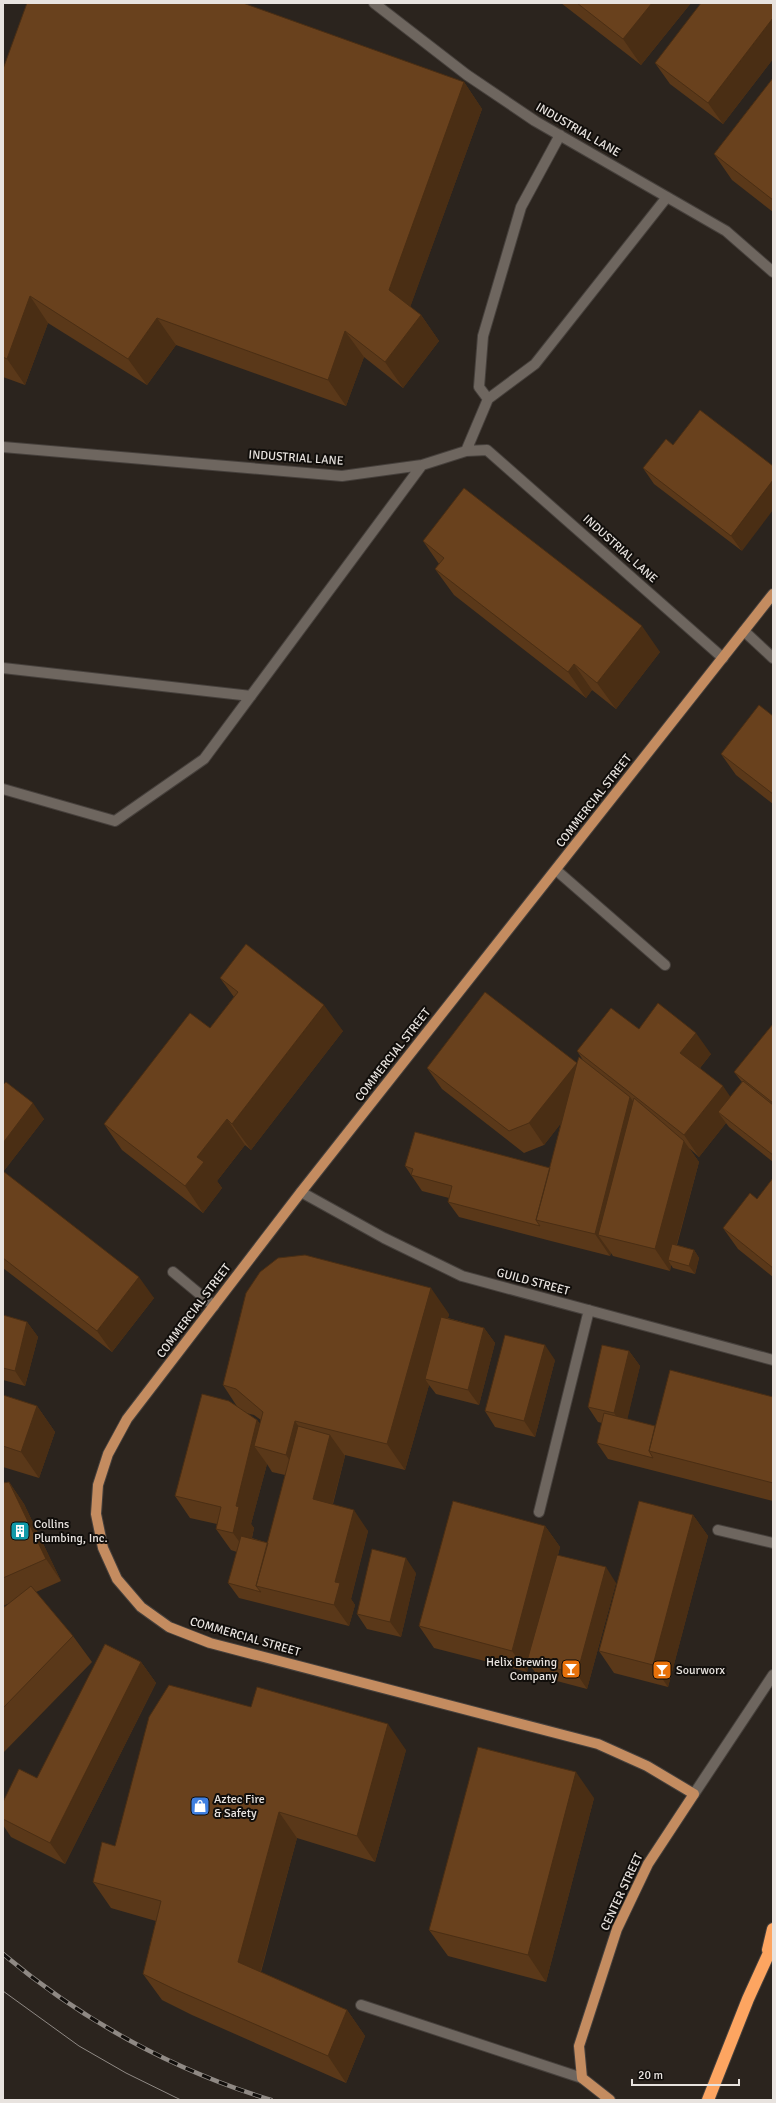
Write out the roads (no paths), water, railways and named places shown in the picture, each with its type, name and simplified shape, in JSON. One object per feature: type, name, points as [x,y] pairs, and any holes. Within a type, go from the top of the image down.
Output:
[{"type":"highway","points":[[708,2100],[771,1948],[773,1929]]},
{"type":"main road","name":"COMMERCIAL STREET","points":[[694,1794],[647,1766],[598,1744],[210,1643],[170,1627],[141,1607],[117,1580],[103,1548],[96,1514],[98,1485],[108,1454],[127,1418],[301,1192],[773,594]]},
{"type":"main road","name":"CENTER STREET","points":[[582,2078],[578,2046],[618,1929],[648,1864],[694,1794]]},
{"type":"main road","points":[[582,2078],[610,2100]]},
{"type":"street","name":"INDUSTRIAL LANE","points":[[374,3],[467,75],[535,121],[726,231],[773,272]]},
{"type":"street","points":[[488,399],[480,388],[483,336],[521,207],[560,135]]},
{"type":"street","points":[[466,451],[488,399],[535,364],[667,197]]},
{"type":"street","name":"INDUSTRIAL LANE","points":[[3,447],[342,476],[422,465],[466,451],[487,450],[723,658]]},
{"type":"street","points":[[3,789],[115,821],[204,759],[422,465]]},
{"type":"street","points":[[744,631],[773,658]]},
{"type":"street","points":[[3,668],[252,696]]},
{"type":"street","points":[[556,870],[665,965]]},
{"type":"street","name":"GUILD STREET","points":[[301,1192],[384,1238],[462,1276],[773,1360]]},
{"type":"street","points":[[173,1272],[214,1306]]},
{"type":"street","points":[[539,1512],[589,1310]]},
{"type":"street","points":[[718,1530],[773,1543]]},
{"type":"street","name":"CENTER STREET","points":[[694,1794],[773,1675]]},
{"type":"street","points":[[360,2005],[582,2078]]},
{"type":"tram line","points":[[3,1991],[79,2046],[126,2073],[181,2100]]},
{"type":"railway","points":[[3,1954],[64,2000],[130,2040],[199,2074],[271,2100]]},
{"type":"place","name":"Collins Plumbing, Inc.","points":[[20,1531]]},
{"type":"place","name":"Helix Brewing Company","points":[[571,1669]]},
{"type":"place","name":"Sourworx","points":[[662,1670]]},
{"type":"place","name":"Aztec Fire & Safety","points":[[200,1806]]}]
